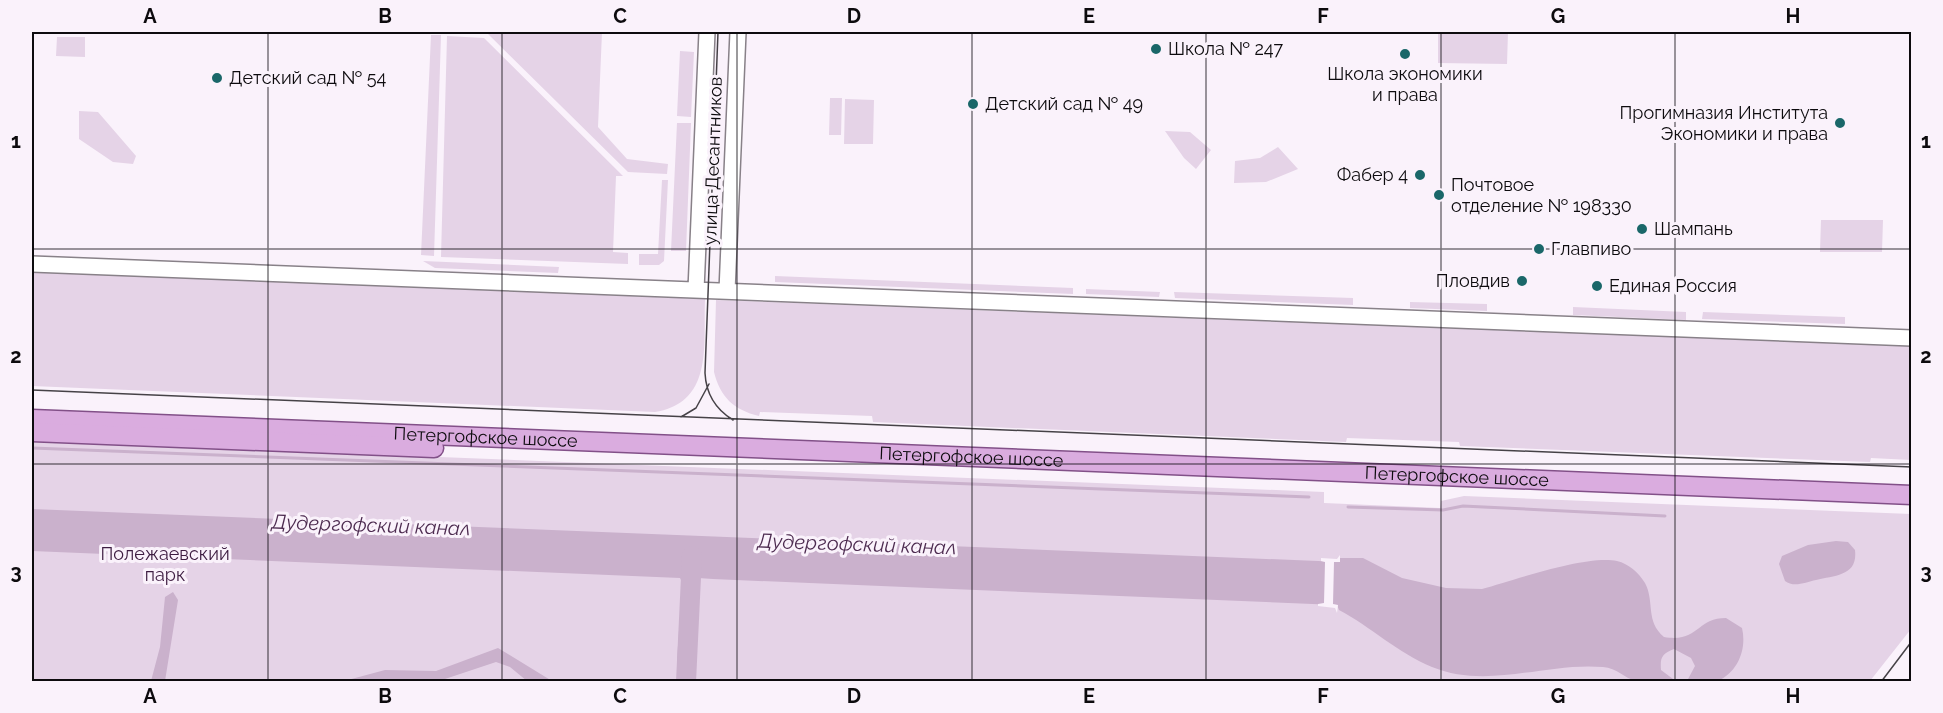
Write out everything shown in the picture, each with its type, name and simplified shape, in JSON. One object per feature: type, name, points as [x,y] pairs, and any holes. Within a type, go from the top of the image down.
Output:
[{"type":"main road","name":"Петергофское шоссе","points":[[32,419],[1911,495]]},
{"type":"main road","name":"Петергофское шоссе","points":[[32,432],[1911,507]]},
{"type":"street","name":"улица Десантников","points":[[696,290],[706,32]]},
{"type":"street","name":"улица Десантников","points":[[728,291],[738,32]]},
{"type":"street","points":[[32,264],[1911,338]]},
{"type":"green space","points":[[463,32],[602,32],[598,127],[627,159],[668,164],[667,174],[628,172],[487,33]]},
{"type":"green space","points":[[1438,32],[1508,32],[1507,64],[1438,63]]},
{"type":"green space","points":[[431,35],[441,35],[434,256],[421,255]]},
{"type":"green space","points":[[447,36],[484,38],[623,176],[616,176],[613,252],[628,253],[628,264],[441,257]]},
{"type":"green space","points":[[57,37],[85,37],[85,57],[56,56]]},
{"type":"green space","points":[[680,51],[694,52],[691,117],[677,116]]},
{"type":"green space","points":[[830,98],[842,98],[841,135],[829,135]]},
{"type":"green space","points":[[845,99],[874,100],[873,144],[844,144]]},
{"type":"green space","points":[[79,111],[98,112],[136,156],[133,164],[113,162],[79,139]]},
{"type":"green space","points":[[677,123],[691,123],[686,251],[671,251]]},
{"type":"green space","points":[[1165,131],[1190,132],[1211,150],[1196,169],[1184,158]]},
{"type":"green space","points":[[1278,147],[1298,169],[1266,182],[1234,183],[1235,161],[1260,158]]},
{"type":"green space","points":[[662,180],[668,180],[664,261],[659,265],[639,265],[639,254],[658,254]]},
{"type":"green space","points":[[1821,220],[1883,220],[1882,252],[1820,252]]},
{"type":"green space","points":[[423,261],[559,267],[558,273],[435,268]]},
{"type":"green space","points":[[32,272],[705,299],[704,352],[696,384],[687,397],[674,406],[655,412],[32,386]]},
{"type":"green space","points":[[775,276],[1073,288],[1073,294],[775,282]]},
{"type":"green space","points":[[1086,289],[1160,292],[1159,297],[1086,294]]},
{"type":"green space","points":[[1174,292],[1353,298],[1353,305],[1175,298]]},
{"type":"green space","points":[[716,300],[1911,346],[1911,460],[1871,458],[1870,462],[1460,446],[1459,442],[1347,438],[1346,442],[873,422],[872,416],[760,412],[759,416],[742,410],[729,401],[717,381],[714,372]]},
{"type":"green space","points":[[1410,302],[1487,304],[1487,311],[1410,308]]},
{"type":"green space","points":[[1573,307],[1686,312],[1686,320],[1573,315]]},
{"type":"green space","points":[[1703,312],[1845,317],[1845,324],[1702,319]]},
{"type":"green space","name":"Полежаевский парк","points":[[32,441],[1324,492],[1324,503],[1440,508],[1441,501],[1464,496],[1911,514],[1911,629],[1870,681],[32,681]]},
{"type":"water","name":"Дудергофский канал","points":[[32,509],[1339,562],[1340,558],[1363,558],[1402,578],[1446,588],[1482,589],[1550,569],[1603,560],[1625,564],[1642,579],[1650,597],[1654,624],[1664,637],[1684,637],[1709,622],[1726,618],[1742,628],[1743,644],[1736,666],[1718,681],[1643,682],[1632,680],[1603,667],[1560,668],[1496,676],[1474,676],[1453,673],[1420,661],[1339,610],[1337,605],[698,578],[696,582],[682,582],[680,578],[32,551]],"holes":[[[1674,649],[1691,658],[1695,666],[1687,681],[1673,679],[1661,670],[1663,656]]]},
{"type":"water","points":[[1836,541],[1848,542],[1855,550],[1855,559],[1849,570],[1800,584],[1785,581],[1779,564],[1782,556],[1808,545]]},
{"type":"water","points":[[173,592],[178,600],[165,681],[151,681],[160,647],[165,597]]},
{"type":"water","points":[[681,601],[696,602],[692,681],[679,682],[677,660]]},
{"type":"water","points":[[498,648],[552,681],[527,681],[510,667],[496,662],[439,681],[344,681],[385,670],[436,671]]},
{"type":"pier","points":[[1340,555],[1340,562],[1334,562],[1333,604],[1338,605],[1337,613],[1335,608],[1318,606],[1318,604],[1324,603],[1325,562],[1321,561],[1321,558],[1337,559]]},
{"type":"waterway","points":[[32,448],[1309,497]]},
{"type":"waterway","points":[[1348,507],[1443,510],[1463,506],[1665,516]]},
{"type":"waterway","points":[[686,682],[692,556]]},
{"type":"tram line","points":[[718,32],[705,373],[707,388],[716,406],[733,420]]},
{"type":"tram line","points":[[681,417],[696,408],[709,384]]},
{"type":"tram line","points":[[32,390],[1912,467]]},
{"type":"tram line","points":[[1881,682],[1912,641]]},
{"type":"place","name":"Школа № 247","points":[[1156,49]]},
{"type":"place","name":"Школа экономики и права","points":[[1405,54]]},
{"type":"place","name":"Детский сад № 54","points":[[217,78]]},
{"type":"place","name":"Детский сад № 49","points":[[973,104]]},
{"type":"place","name":"Прогимназия Института Экономики и права","points":[[1840,123]]},
{"type":"place","name":"Фабер 4","points":[[1420,175]]},
{"type":"place","name":"Почтовое отделение № 198330","points":[[1439,195]]},
{"type":"place","name":"Шампань","points":[[1642,229]]},
{"type":"place","name":"Главпиво","points":[[1539,249]]},
{"type":"place","name":"Пловдив","points":[[1522,281]]},
{"type":"place","name":"Единая Россия","points":[[1597,286]]}]
